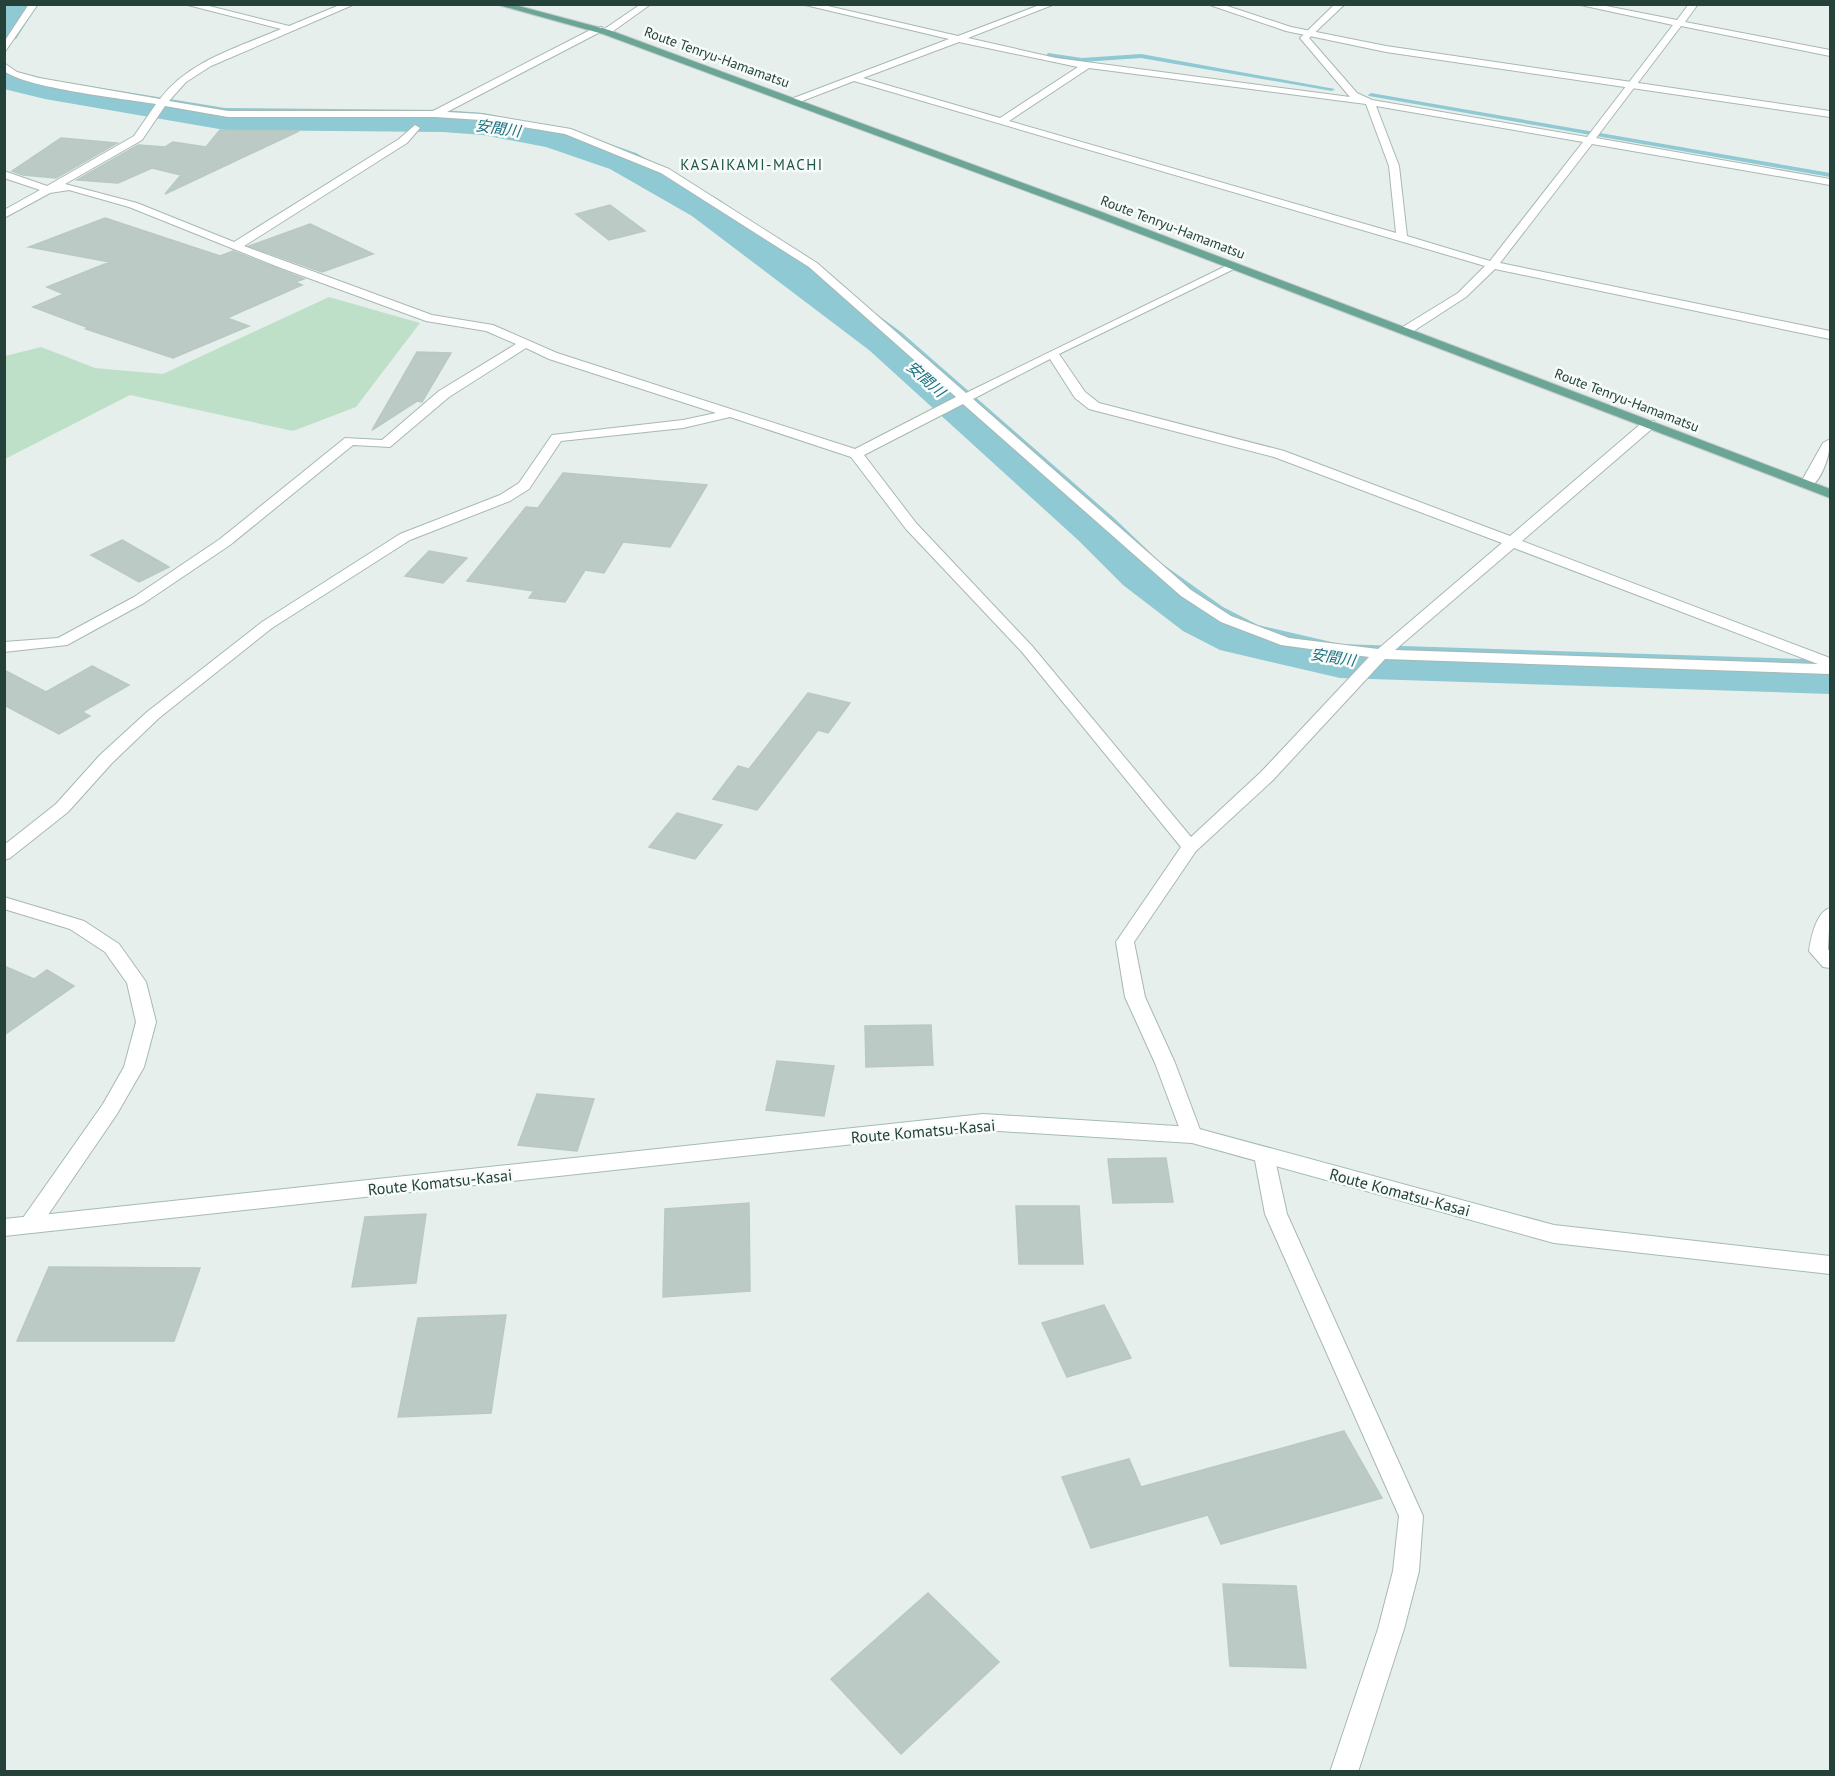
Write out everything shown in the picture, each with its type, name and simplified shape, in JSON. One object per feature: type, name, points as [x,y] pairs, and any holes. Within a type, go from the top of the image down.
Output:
[{"type":"main road","name":"Route Tenryu-Hamamatsu","points":[[499,4],[602,31],[794,101],[1830,494]]},
{"type":"street","points":[[4,50],[34,4]]},
{"type":"street","points":[[188,4],[290,29]]},
{"type":"street","points":[[4,215],[138,138],[177,85],[194,72],[351,4]]},
{"type":"street","points":[[435,114],[602,31],[647,4]]},
{"type":"street","points":[[805,4],[957,41],[1087,65],[1370,102],[1593,135],[1830,182]]},
{"type":"street","points":[[794,101],[1051,4]]},
{"type":"street","points":[[1211,4],[1310,33],[1386,49],[1830,114]]},
{"type":"street","points":[[1341,4],[1304,38],[1354,95],[1370,102],[1394,166],[1402,240]]},
{"type":"street","points":[[1580,4],[1830,53]]},
{"type":"street","points":[[1405,331],[1462,295],[1493,265],[1694,4]]},
{"type":"street","points":[[1000,122],[1087,65]]},
{"type":"street","points":[[4,66],[14,74],[38,81],[228,114],[435,114],[481,117],[567,131],[665,171],[813,265],[1186,593],[1226,619],[1286,642],[1381,655],[1530,657],[1830,669]]},
{"type":"street","points":[[856,79],[1493,265],[1830,335]]},
{"type":"street","points":[[237,245],[403,141],[415,128]]},
{"type":"street","points":[[4,174],[49,190],[69,187],[107,197],[169,218],[285,266],[430,318],[489,328],[553,356],[855,454],[911,526],[1026,649],[1190,847]]},
{"type":"street","points":[[855,454],[1052,353],[1232,266]]},
{"type":"street","points":[[4,647],[62,642],[140,600],[225,543],[350,441],[385,444],[444,394],[525,343]]},
{"type":"street","points":[[1052,353],[1080,395],[1094,406],[1279,454],[1830,663]]},
{"type":"street","points":[[4,854],[62,808],[106,759],[153,716],[267,625],[405,537],[505,498],[524,486],[557,438],[683,424],[729,413]]},
{"type":"street","points":[[1192,1135],[1165,1063],[1135,997],[1125,942],[1190,847],[1267,776],[1381,655],[1649,424]]},
{"type":"street","points":[[1807,484],[1830,443]]},
{"type":"street","points":[[4,903],[78,925],[112,948],[136,982],[146,1022],[130,1076],[110,1109],[29,1225]]},
{"type":"street","points":[[1830,914],[1820,938],[1818,951],[1830,962]]},
{"type":"street","name":"Route Komatsu-Kasai","points":[[4,1228],[983,1122],[1192,1135],[1554,1234],[1830,1265]]},
{"type":"street","points":[[1264,1155],[1276,1214],[1411,1516],[1406,1571],[1391,1629],[1344,1772]]},
{"type":"green space","points":[[329,297],[420,323],[356,407],[293,431],[130,395],[5,459],[5,356],[41,347],[95,368],[163,374]]},
{"type":"building","points":[[220,130],[299,131],[165,194],[181,175],[152,168],[118,183],[77,180],[138,145],[165,147],[173,142],[206,147]]},
{"type":"building","points":[[61,138],[117,143],[56,178],[23,175],[12,171]]},
{"type":"building","points":[[610,205],[645,231],[609,240],[576,214]]},
{"type":"building","points":[[105,218],[220,256],[233,251],[304,279],[295,282],[302,285],[227,318],[249,326],[173,358],[86,329],[89,328],[33,307],[64,294],[47,287],[110,262],[29,247]]},
{"type":"building","points":[[310,224],[373,254],[322,272],[249,246]]},
{"type":"building","points":[[417,352],[451,353],[422,402],[417,401],[372,430]]},
{"type":"building","points":[[563,473],[707,485],[670,547],[623,542],[604,573],[585,570],[565,602],[529,598],[534,591],[467,581],[526,507],[538,508]]},
{"type":"building","points":[[122,540],[169,567],[139,582],[91,555]]},
{"type":"building","points":[[429,551],[467,558],[443,583],[405,576]]},
{"type":"building","points":[[92,666],[129,685],[82,712],[90,716],[59,734],[4,705],[4,670],[46,692]]},
{"type":"building","points":[[808,693],[850,703],[828,733],[818,730],[757,810],[713,799],[738,766],[749,769]]},
{"type":"building","points":[[677,813],[722,825],[695,859],[649,847]]},
{"type":"building","points":[[4,966],[34,979],[47,970],[74,986],[4,1035]]},
{"type":"building","points":[[931,1025],[933,1065],[866,1067],[865,1026]]},
{"type":"building","points":[[777,1061],[834,1066],[824,1116],[766,1110]]},
{"type":"building","points":[[537,1094],[594,1099],[577,1151],[518,1145]]},
{"type":"building","points":[[1166,1158],[1173,1202],[1113,1203],[1108,1159]]},
{"type":"building","points":[[749,1203],[750,1291],[663,1297],[665,1209]]},
{"type":"building","points":[[1016,1206],[1079,1206],[1083,1264],[1019,1264]]},
{"type":"building","points":[[426,1214],[416,1283],[352,1287],[365,1217]]},
{"type":"building","points":[[49,1267],[200,1268],[174,1341],[17,1341]]},
{"type":"building","points":[[1104,1305],[1131,1358],[1067,1377],[1042,1323]]},
{"type":"building","points":[[506,1315],[491,1413],[398,1417],[418,1318]]},
{"type":"building","points":[[1344,1431],[1382,1498],[1221,1544],[1208,1515],[1091,1548],[1062,1477],[1129,1459],[1141,1487]]},
{"type":"building","points":[[1223,1584],[1296,1586],[1306,1668],[1230,1666]]},
{"type":"building","points":[[928,1593],[999,1662],[901,1754],[831,1679]]},
{"type":"waterway","name":"安間川","points":[[4,32],[23,4]]},
{"type":"waterway","points":[[1048,55],[1082,60],[1141,56],[1332,89]]},
{"type":"waterway","name":"安間川","points":[[4,78],[45,89],[225,119],[443,121],[483,124],[554,137],[623,161],[706,208],[885,341],[1096,529],[1142,574],[1203,619],[1240,638],[1340,661],[1830,677]]},
{"type":"waterway","points":[[1371,95],[1830,175]]},
{"type":"district","name":"KASAIKAMI-MACHI","points":[[752,164]]}]
